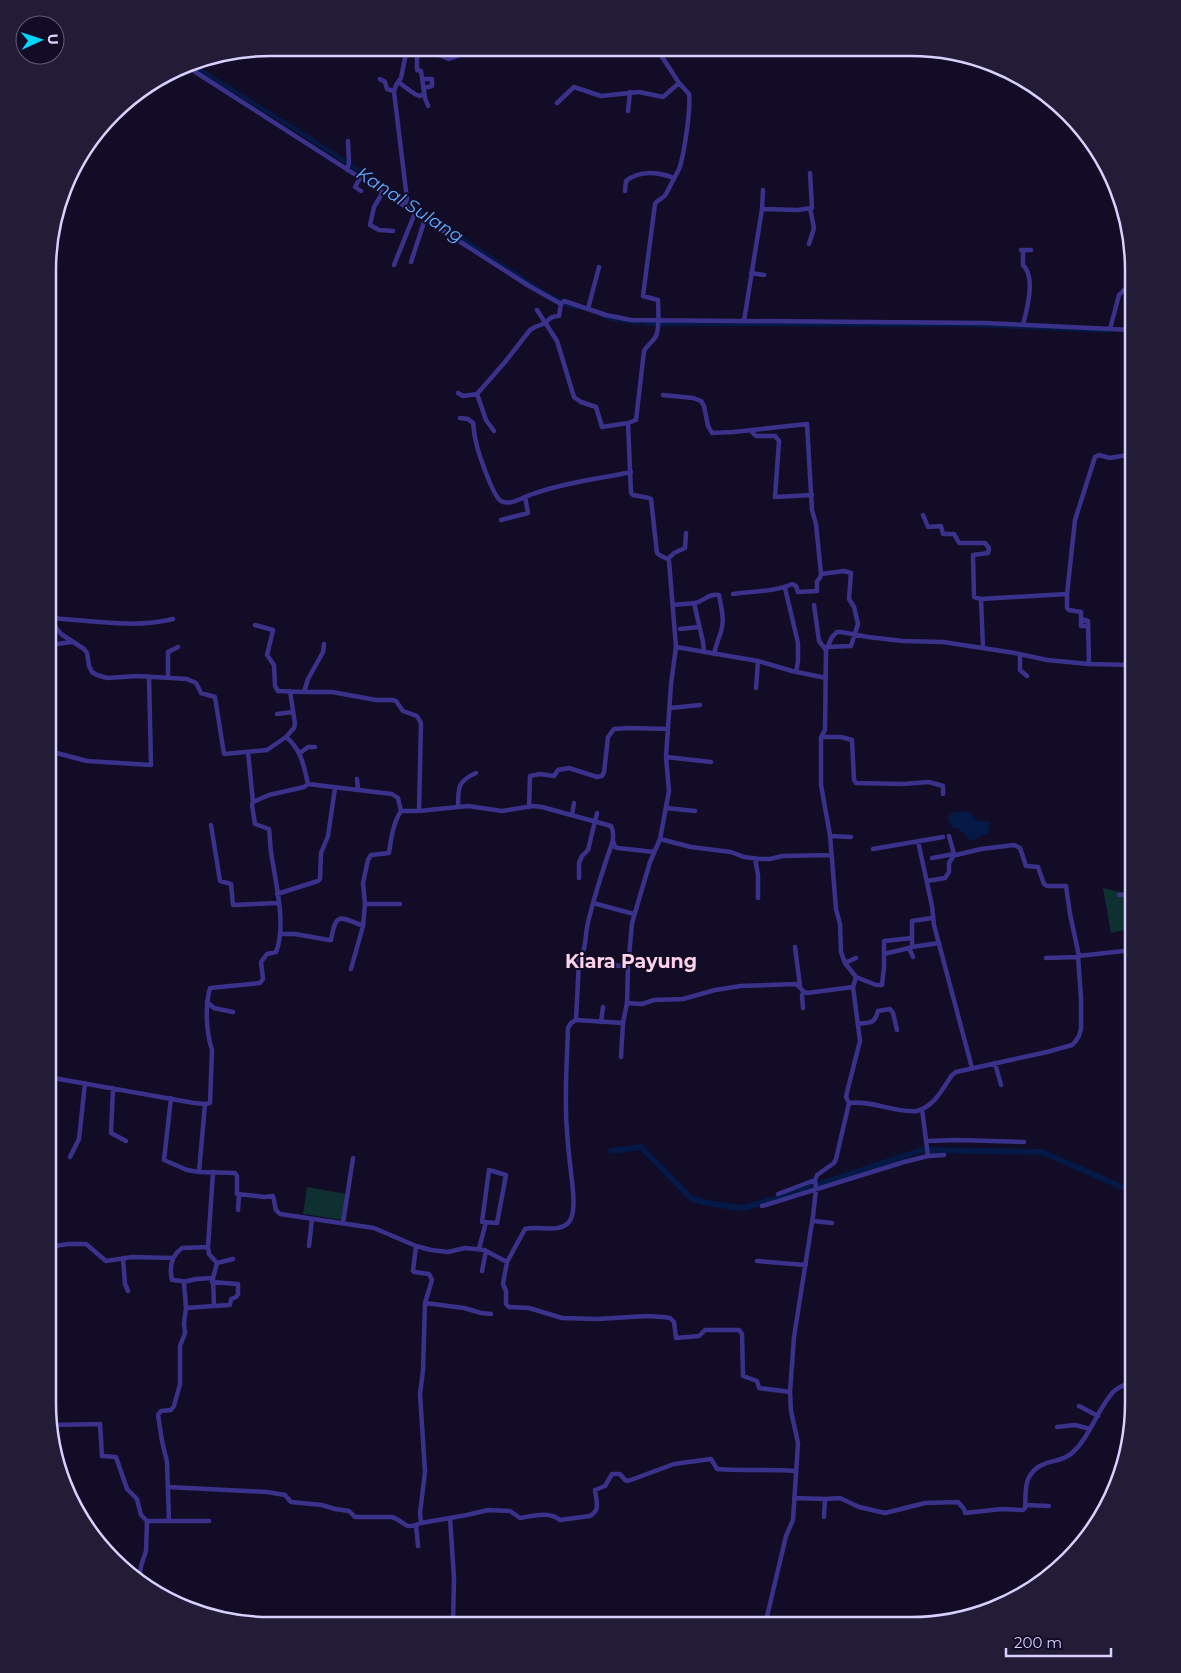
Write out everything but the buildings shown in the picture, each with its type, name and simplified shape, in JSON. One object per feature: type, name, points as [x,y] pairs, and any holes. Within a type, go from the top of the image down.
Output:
[{"type":"street","points":[[404,205],[407,199],[394,91],[401,78],[406,56]]},
{"type":"street","points":[[417,56],[417,70],[421,71],[423,91],[428,106]]},
{"type":"street","points":[[445,56],[450,59],[458,56]]},
{"type":"street","points":[[537,310],[557,341],[574,397],[580,402],[596,407],[602,427],[628,423],[637,419],[644,351],[656,336],[658,323],[658,300],[643,296],[655,204],[666,196],[679,169],[690,104],[689,94],[678,83],[661,56]]},
{"type":"street","points":[[194,71],[348,166],[360,178],[529,286],[562,303],[567,302],[588,310],[623,319],[658,323],[744,321],[985,323],[1125,330]]},
{"type":"street","points":[[380,79],[385,82],[387,89],[394,91]]},
{"type":"street","points":[[398,82],[417,96],[420,96],[423,91],[432,86],[432,79],[423,79]]},
{"type":"street","points":[[557,103],[574,86],[601,96],[639,92],[663,97],[678,83]]},
{"type":"street","points":[[628,111],[630,92]]},
{"type":"street","points":[[348,141],[348,166]]},
{"type":"street","points":[[625,191],[626,181],[633,176],[652,172],[674,178]]},
{"type":"street","points":[[809,244],[814,228],[810,208],[812,207],[810,173]]},
{"type":"street","points":[[360,178],[355,187],[360,192]]},
{"type":"street","points":[[744,321],[762,209],[763,190]]},
{"type":"street","points":[[383,192],[374,207],[370,225],[379,230],[393,230]]},
{"type":"street","points":[[762,209],[796,210],[810,208]]},
{"type":"street","points":[[394,265],[415,213]]},
{"type":"street","points":[[411,262],[426,220]]},
{"type":"street","points":[[1023,325],[1029,304],[1030,279],[1027,269],[1023,265],[1023,252],[1021,250],[1031,250]]},
{"type":"street","points":[[588,310],[599,267]]},
{"type":"street","points":[[752,273],[764,275]]},
{"type":"street","points":[[1110,329],[1120,295],[1125,289]]},
{"type":"street","points":[[458,393],[463,396],[477,394],[530,330],[546,323],[555,316],[559,316],[562,303]]},
{"type":"street","points":[[477,394],[484,416],[494,431]]},
{"type":"street","points":[[663,395],[693,398],[701,401],[704,406],[708,426],[712,433],[807,424],[812,495],[821,574],[817,581],[816,592],[798,592],[794,585],[785,588],[733,594]]},
{"type":"street","points":[[473,423],[484,416]]},
{"type":"street","points":[[460,418],[468,419],[473,423],[475,440],[487,477],[500,501],[508,503],[560,486],[632,472]]},
{"type":"street","points":[[628,423],[632,494],[651,500],[657,554],[668,559]]},
{"type":"street","points":[[755,429],[752,432],[756,436],[774,436],[779,441],[775,497],[812,495]]},
{"type":"street","points":[[1089,664],[1087,621],[1081,620],[1081,612],[1069,610],[1068,608],[1067,594],[1075,520],[1093,458],[1097,455],[1110,458],[1125,455]]},
{"type":"street","points":[[502,520],[528,513],[524,497]]},
{"type":"street","points":[[923,514],[928,527],[941,526],[944,534],[954,534],[958,542],[985,543],[989,548],[988,553],[973,555],[974,597],[980,599],[1067,594]]},
{"type":"street","points":[[668,559],[674,553],[685,548],[686,534]]},
{"type":"street","points":[[621,1057],[634,914],[660,839],[669,791],[666,757],[677,629],[668,559]]},
{"type":"street","points":[[814,605],[819,641],[826,648],[851,646],[858,624],[854,607],[849,599],[851,573],[821,574]]},
{"type":"street","points":[[785,588],[798,643],[796,672]]},
{"type":"street","points":[[673,605],[694,603],[711,595],[719,595],[722,621],[721,632],[714,654]]},
{"type":"street","points":[[980,599],[983,648]]},
{"type":"street","points":[[694,603],[704,652]]},
{"type":"street","points":[[56,618],[148,623],[173,619]]},
{"type":"street","points":[[255,625],[273,630],[267,655],[274,665],[276,689],[278,691],[332,692],[376,700],[392,700],[396,701],[402,711],[417,716],[420,723],[418,811]]},
{"type":"street","points":[[56,627],[61,634],[84,649],[87,653],[89,666],[92,672],[97,675],[107,678],[149,677],[191,680],[199,687],[201,693],[215,697],[224,754],[267,750],[286,737],[295,724],[290,691]]},
{"type":"street","points":[[677,629],[699,627]]},
{"type":"street","points":[[912,938],[884,941],[882,985],[876,985],[856,977],[841,952],[840,924],[836,909],[830,836],[821,785],[822,737],[825,730],[826,648],[832,637],[837,632],[903,642],[943,642],[1047,660],[1089,664],[1125,664]]},
{"type":"street","points":[[56,644],[72,642]]},
{"type":"street","points":[[304,692],[308,679],[323,652],[324,644]]},
{"type":"street","points":[[168,678],[168,652],[178,647]]},
{"type":"street","points":[[676,648],[758,661],[826,678]]},
{"type":"street","points":[[1020,654],[1021,672],[1027,676]]},
{"type":"street","points":[[756,688],[758,661]]},
{"type":"street","points":[[1012,669],[1020,668]]},
{"type":"street","points":[[56,752],[87,761],[151,765],[149,677]]},
{"type":"street","points":[[670,708],[700,705]]},
{"type":"street","points":[[277,714],[293,712]]},
{"type":"street","points":[[530,806],[530,776],[533,774],[554,776],[558,770],[569,768],[597,777],[602,776],[608,737],[614,729],[668,728]]},
{"type":"street","points":[[286,737],[300,753],[308,784]]},
{"type":"street","points":[[822,737],[841,737],[852,740],[854,780],[856,783],[902,784],[929,782],[943,786],[944,794]]},
{"type":"street","points":[[300,753],[308,747],[315,747]]},
{"type":"street","points":[[56,1078],[205,1104],[210,1102],[212,1050],[207,1002],[211,988],[260,984],[263,979],[261,962],[267,954],[276,952],[280,942],[278,903],[270,850],[269,828],[256,824],[252,805],[248,752]]},
{"type":"street","points":[[666,757],[711,762]]},
{"type":"street","points":[[458,806],[458,789],[462,781],[476,773]]},
{"type":"street","points":[[357,780],[358,790]]},
{"type":"street","points":[[253,802],[269,795],[304,788],[308,784]]},
{"type":"street","points":[[308,784],[392,794],[398,798],[401,811],[396,820],[389,853],[371,856],[368,860],[362,883],[365,904],[363,926],[351,969]]},
{"type":"street","points":[[277,894],[303,887],[319,880],[321,853],[328,836],[334,788]]},
{"type":"street","points":[[572,815],[574,803]]},
{"type":"street","points":[[401,811],[458,806],[502,811],[530,806],[542,807],[595,821],[613,828],[613,841],[593,903],[583,954],[579,960],[576,1020]]},
{"type":"street","points":[[666,808],[695,811]]},
{"type":"street","points":[[579,878],[582,856],[588,850],[598,813]]},
{"type":"street","points":[[210,825],[220,880],[231,884],[233,905],[278,903]]},
{"type":"street","points":[[830,836],[850,837]]},
{"type":"street","points":[[927,881],[945,878],[949,872],[949,863],[954,854],[949,836]]},
{"type":"street","points":[[873,849],[943,837]]},
{"type":"street","points":[[660,839],[691,847],[731,852],[744,857],[770,859],[782,856],[832,855]]},
{"type":"street","points":[[613,841],[615,847],[618,848],[654,852]]},
{"type":"street","points":[[918,841],[932,906],[932,918],[972,1068]]},
{"type":"street","points":[[849,1103],[858,1102],[908,1111],[922,1109],[939,1095],[954,1073],[1047,1052],[1072,1045],[1077,1040],[1081,1026],[1078,956],[1066,886],[1046,886],[1038,867],[1026,866],[1020,848],[1014,845],[980,848],[965,854],[932,858]]},
{"type":"street","points":[[755,858],[758,875],[758,898]]},
{"type":"street","points":[[1119,895],[1125,895]]},
{"type":"street","points":[[593,903],[634,914]]},
{"type":"street","points":[[365,904],[400,904]]},
{"type":"street","points":[[280,934],[295,934],[331,940],[334,924],[340,918],[363,926]]},
{"type":"street","points":[[913,957],[911,947],[912,921],[932,918]]},
{"type":"street","points":[[884,954],[911,947],[939,943]]},
{"type":"street","points":[[795,947],[800,986],[804,992]]},
{"type":"street","points":[[1046,958],[1125,951]]},
{"type":"street","points":[[568,958],[628,967]]},
{"type":"street","points":[[846,963],[856,958]]},
{"type":"street","points":[[767,1617],[786,1536],[793,1520],[798,1439],[791,1411],[790,1392],[794,1336],[806,1265],[817,1175],[834,1163],[836,1159],[849,1103],[847,1092],[860,1041],[853,987],[856,977]]},
{"type":"street","points":[[627,1003],[642,1004],[654,1000],[683,999],[715,990],[741,986],[795,984],[800,986]]},
{"type":"street","points":[[804,992],[853,987]]},
{"type":"street","points":[[803,1008],[802,995],[804,992]]},
{"type":"street","points":[[207,1002],[214,1008],[233,1012]]},
{"type":"street","points":[[601,1022],[604,1007]]},
{"type":"street","points":[[858,1024],[873,1021],[877,1018],[878,1011],[890,1009],[893,1013],[897,1030]]},
{"type":"street","points":[[623,1022],[576,1020],[570,1023],[568,1028],[566,1130],[572,1179],[573,1213],[570,1221],[565,1226],[525,1229],[507,1262],[503,1284],[506,1291],[506,1306],[529,1308],[562,1318],[598,1319],[646,1316],[669,1318],[674,1322],[676,1338],[699,1336],[705,1330],[739,1330],[742,1334],[744,1376],[757,1380],[759,1388],[790,1392]]},
{"type":"street","points":[[995,1063],[1001,1085]]},
{"type":"street","points":[[70,1157],[79,1139],[85,1083]]},
{"type":"street","points":[[113,1088],[111,1133],[126,1141]]},
{"type":"street","points":[[164,1160],[171,1098]]},
{"type":"street","points":[[199,1172],[205,1104]]},
{"type":"street","points":[[922,1109],[928,1156]]},
{"type":"street","points":[[927,1141],[1024,1142]]},
{"type":"street","points":[[778,1194],[928,1156],[944,1156]]},
{"type":"street","points":[[158,1158],[187,1170],[235,1173],[237,1176],[236,1193],[239,1195],[238,1210]]},
{"type":"street","points":[[343,1223],[353,1158]]},
{"type":"street","points":[[489,1170],[506,1175],[497,1223],[486,1222],[482,1222],[489,1170]]},
{"type":"street","points":[[212,1172],[208,1247],[209,1254],[216,1263]]},
{"type":"street","points":[[762,1206],[816,1184]]},
{"type":"street","points":[[239,1195],[273,1196],[276,1210],[280,1214],[374,1228],[416,1246],[448,1252],[465,1248],[479,1249],[507,1262]]},
{"type":"street","points":[[309,1246],[312,1219]]},
{"type":"street","points":[[812,1221],[832,1223]]},
{"type":"street","points":[[479,1249],[486,1222]]},
{"type":"street","points":[[56,1246],[80,1243],[89,1245],[106,1261],[123,1258],[172,1258]]},
{"type":"street","points":[[416,1246],[412,1271],[431,1276],[432,1280],[426,1303],[420,1394],[425,1472],[418,1524],[418,1546]]},
{"type":"street","points":[[186,1308],[230,1305],[231,1299],[238,1294],[238,1284],[196,1279],[183,1282],[172,1280],[170,1272],[172,1258],[182,1248],[208,1247]]},
{"type":"street","points":[[482,1271],[486,1251]]},
{"type":"street","points":[[123,1258],[125,1284],[128,1291]]},
{"type":"street","points":[[216,1263],[233,1259]]},
{"type":"street","points":[[757,1261],[806,1265]]},
{"type":"street","points":[[214,1306],[212,1280],[216,1263]]},
{"type":"street","points":[[169,1521],[167,1462],[158,1415],[161,1411],[171,1410],[174,1406],[180,1384],[180,1346],[184,1333],[186,1308],[183,1282]]},
{"type":"street","points":[[426,1303],[491,1314]]},
{"type":"street","points":[[794,1498],[840,1498],[859,1507],[885,1513],[929,1502],[958,1502],[965,1513],[1002,1509],[1020,1510],[1025,1508],[1027,1482],[1032,1474],[1043,1464],[1070,1454],[1090,1429],[1114,1390],[1125,1385]]},
{"type":"street","points":[[1080,1406],[1098,1416]]},
{"type":"street","points":[[58,1424],[100,1424],[102,1456],[116,1457],[127,1489],[137,1499],[141,1515],[146,1521],[146,1551],[140,1573]]},
{"type":"street","points":[[1057,1427],[1070,1425],[1090,1429]]},
{"type":"street","points":[[168,1488],[255,1491],[276,1494],[286,1496],[291,1502],[322,1505],[349,1511],[355,1517],[392,1517],[400,1520],[406,1526],[488,1510],[510,1511],[520,1518],[534,1515],[555,1516],[560,1520],[590,1516],[598,1505],[595,1490],[605,1486],[612,1474],[620,1474],[628,1481],[679,1463],[708,1459],[713,1461],[717,1469],[730,1471],[795,1471]]},
{"type":"street","points":[[824,1517],[825,1499]]},
{"type":"street","points":[[1025,1505],[1049,1506]]},
{"type":"street","points":[[450,1518],[454,1578],[453,1617]]},
{"type":"street","points":[[146,1521],[209,1522]]},
{"type":"green space","points":[[1103,888],[1125,893],[1125,930],[1111,933]]},
{"type":"green space","points":[[307,1187],[346,1194],[343,1220],[303,1214]]},
{"type":"water","points":[[964,811],[970,813],[978,820],[989,821],[989,832],[987,835],[984,834],[970,841],[960,830],[952,828],[948,817],[952,813]]},
{"type":"waterway","name":"Kanal Sulang","points":[[199,69],[314,141],[540,290],[565,304],[577,308]]},
{"type":"waterway","name":"Kanal Sulang","points":[[601,315],[612,319],[639,323]]},
{"type":"waterway","points":[[645,324],[970,325],[1110,331]]},
{"type":"waterway","points":[[611,1151],[641,1147],[692,1199],[743,1208],[922,1150],[1042,1152],[1125,1188]]},
{"type":"district","name":"Kiara Payung","points":[[631,961]]}]
